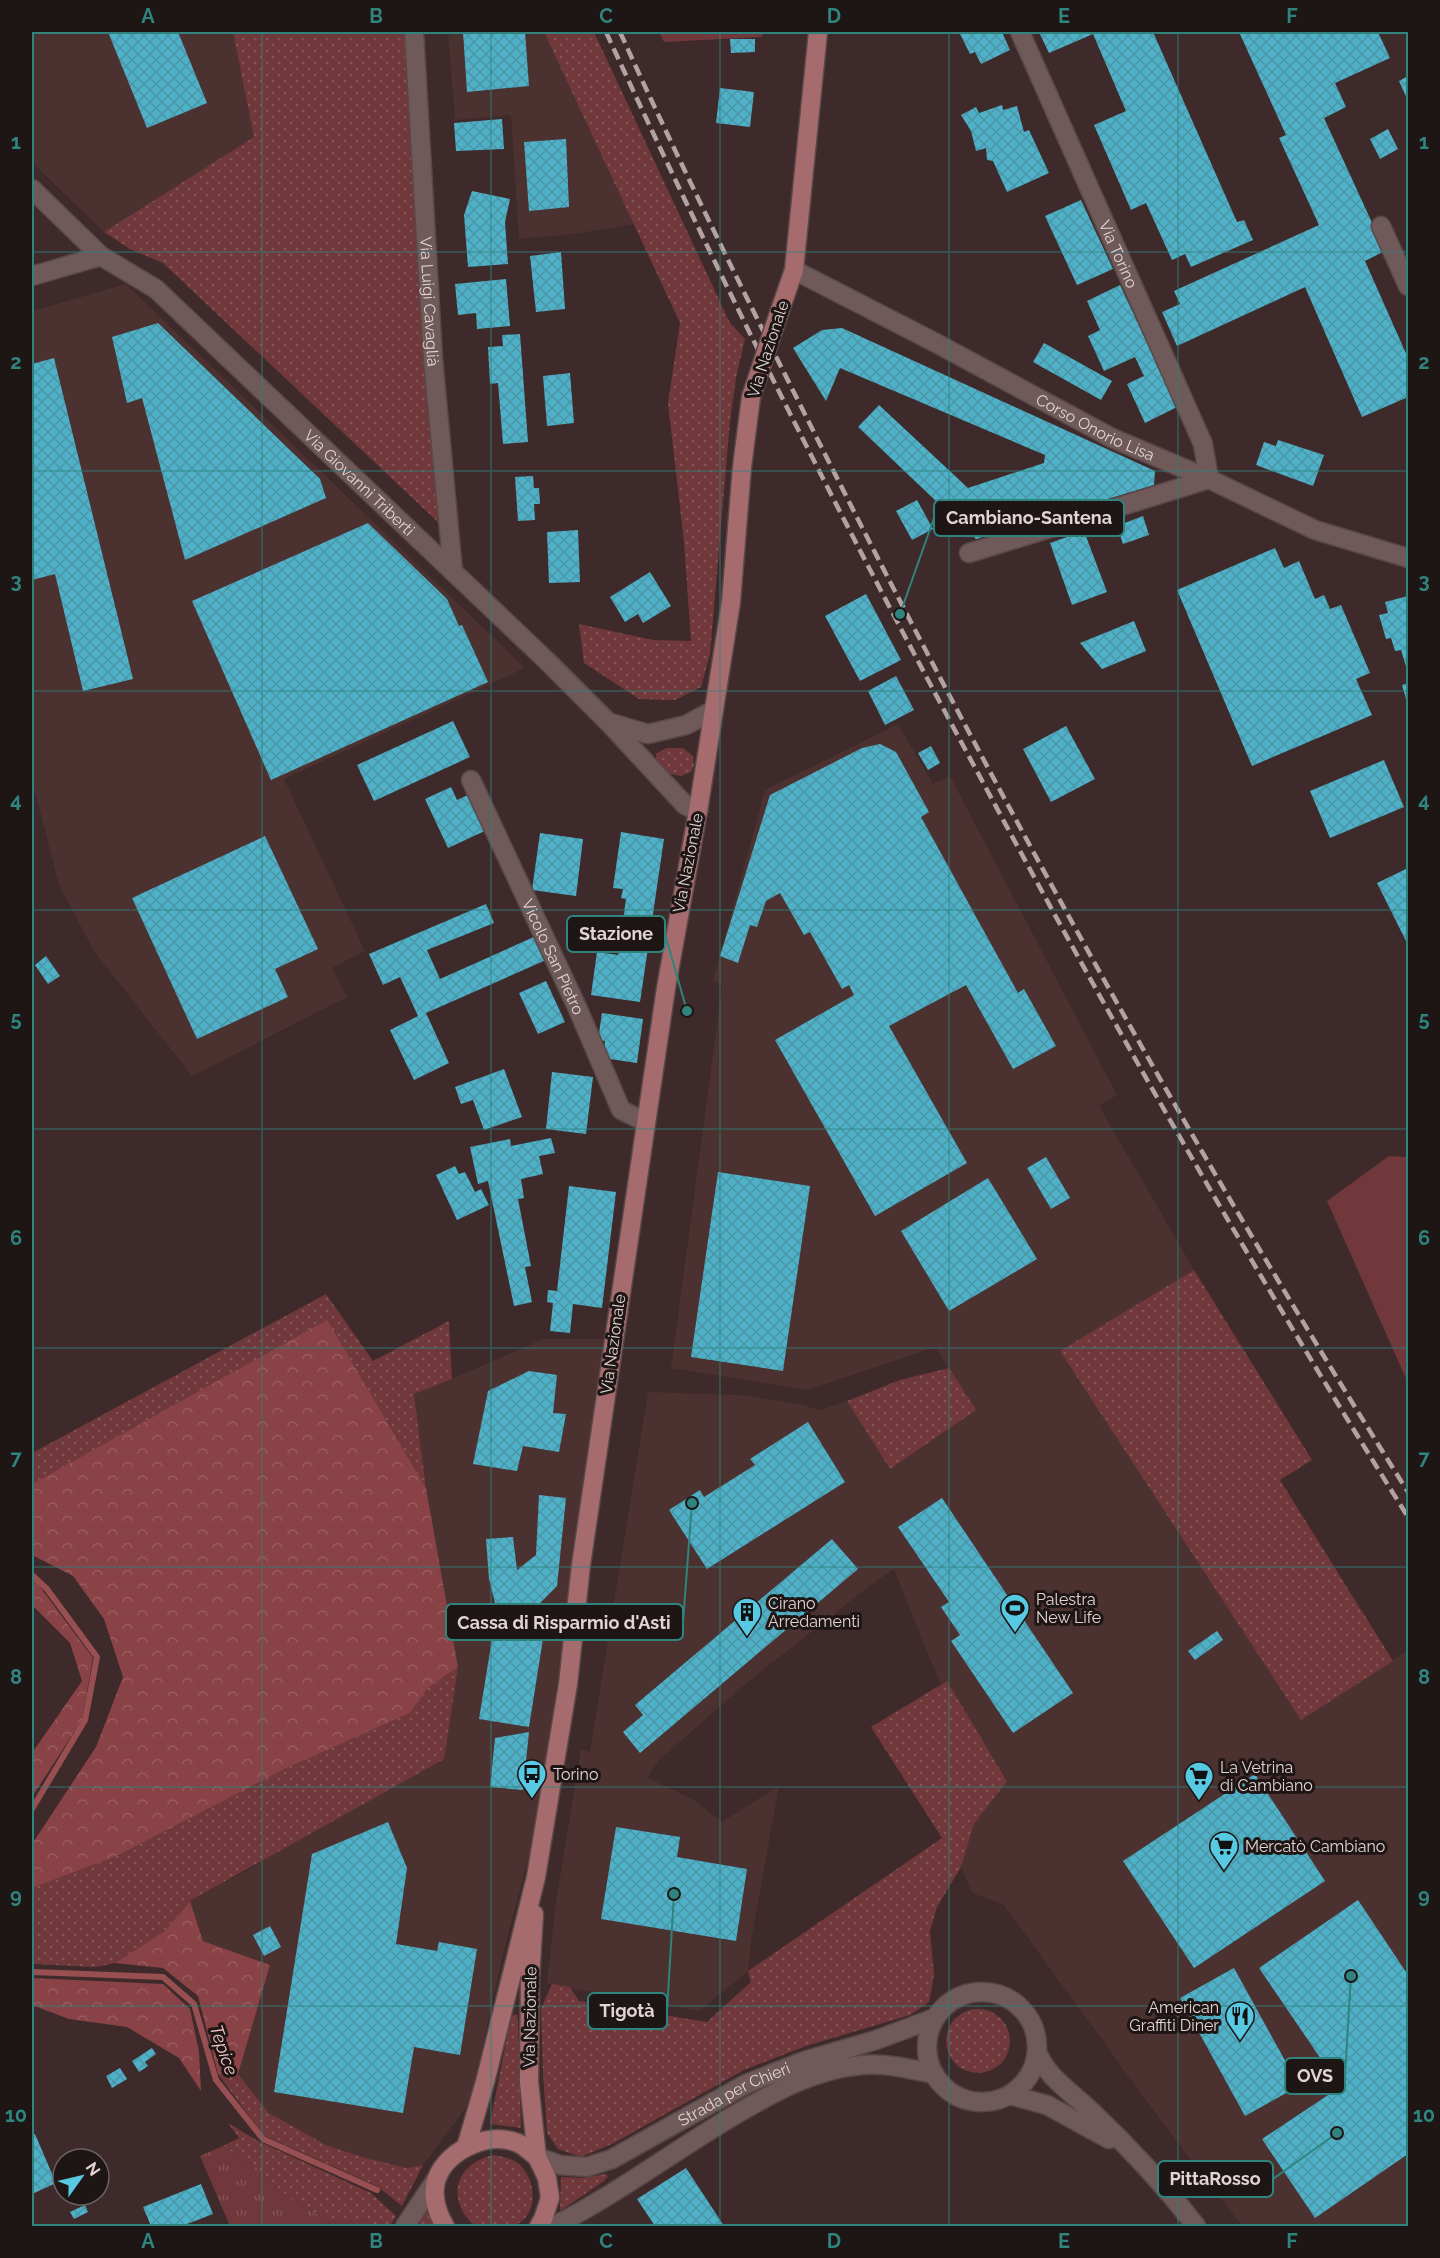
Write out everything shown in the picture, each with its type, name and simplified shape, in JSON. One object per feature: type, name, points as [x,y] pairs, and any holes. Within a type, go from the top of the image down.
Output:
[{"type":"main road","name":"Via Nazionale","points":[[466,2147],[485,2082],[536,1876],[568,1684],[581,1564],[669,966],[698,811],[731,602],[742,467],[751,397],[794,270],[818,32]]},
{"type":"main road","name":"Via Nazionale","points":[[536,1876],[530,1978],[530,2082],[537,2157],[547,2178],[550,2198],[539,2226]]},
{"type":"main road","points":[[445,2226],[435,2202],[436,2178],[448,2160],[466,2147],[493,2139],[518,2143],[537,2157]]},
{"type":"street","name":"Via Luigi Cavaglià","points":[[414,32],[433,359],[453,572]]},
{"type":"street","name":"Via Torino","points":[[1020,32],[1203,444],[1209,479]]},
{"type":"street","name":"Via Giovanni Triberti","points":[[32,189],[100,256],[156,289],[609,723],[685,805],[698,811]]},
{"type":"street","points":[[1381,226],[1408,286]]},
{"type":"street","points":[[32,276],[100,256]]},
{"type":"street","name":"Corso Onorio Lisa","points":[[794,270],[1112,438],[1209,479],[1315,530],[1408,558]]},
{"type":"street","points":[[969,553],[1209,479]]},
{"type":"street","name":"Via Giovanni Triberti","points":[[609,723],[648,734],[686,725],[714,711]]},
{"type":"street","name":"Vicolo San Pietro","points":[[471,780],[577,1007],[621,1110],[646,1122]]},
{"type":"street","points":[[1037,2052],[1029,2077],[1010,2095],[994,2101],[976,2102],[960,2097],[945,2088],[934,2074],[927,2046],[935,2018],[953,2001],[981,1992],[996,1994],[1010,2000],[1031,2022],[1042,2064],[1168,2190],[1196,2226]]},
{"type":"street","name":"Strada per Chieri","points":[[537,2157],[560,2164],[587,2167],[612,2159],[746,2084],[804,2061],[876,2040],[935,2018]]},
{"type":"street","name":"Strada per Chieri","points":[[554,2226],[578,2214],[712,2128],[790,2085],[828,2071],[864,2065],[905,2067],[934,2074]]},
{"type":"street","points":[[1010,2095],[1047,2106],[1131,2152]]},
{"type":"street","points":[[405,2226],[436,2178]]},
{"type":"shaded area","points":[[32,32],[233,32],[254,137],[104,232],[32,162]]},
{"type":"shaded area","points":[[448,32],[544,32],[634,224],[574,234],[519,239],[511,115],[455,120]]},
{"type":"shaded area","points":[[126,284],[525,668],[284,779],[365,951],[332,968],[347,997],[192,1076],[94,951],[59,885],[32,780],[32,311]]},
{"type":"shaded area","points":[[898,724],[933,784],[950,776],[1117,1095],[1099,1106],[1194,1270],[1061,1351],[1302,1719],[1408,1650],[1408,2226],[1242,2226],[1159,2118],[1003,1904],[972,1893],[961,1867],[974,1824],[1007,1780],[946,1681],[940,1683],[894,1569],[749,1681],[659,1760],[647,1778],[693,1799],[722,1822],[779,1786],[751,1941],[748,1971],[699,2011],[547,1984],[555,1908],[581,1749],[590,1752],[648,1392],[739,1395],[800,1404],[819,1410],[847,1401],[890,1469],[975,1410],[935,1347],[808,1390],[671,1368],[722,987],[713,980],[765,790]]},
{"type":"shaded area","points":[[543,1339],[606,1339],[537,1824],[503,1954],[470,2102],[423,2165],[406,2168],[326,2145],[269,2113],[238,2074],[270,1965],[203,1941],[190,1901],[257,1865],[458,1667],[426,1488],[414,1394]]},
{"type":"green space","points":[[233,32],[405,32],[440,524],[163,263],[130,249],[104,232],[254,137]]},
{"type":"green space","points":[[544,32],[594,32],[730,323],[745,339],[736,378],[730,421],[710,654],[701,687],[675,700],[639,699],[584,663],[579,624],[653,640],[691,641],[684,542],[668,403],[680,323]]},
{"type":"green space","points":[[659,32],[763,32],[762,37],[664,42]]},
{"type":"green space","points":[[666,748],[683,748],[693,756],[694,765],[691,772],[681,776],[667,773],[656,759],[656,754]]},
{"type":"green space","points":[[1389,1156],[1408,1157],[1408,1383],[1327,1201]]},
{"type":"green space","points":[[1194,1270],[1312,1460],[1280,1480],[1393,1661],[1301,1720],[1060,1351]]},
{"type":"green space","points":[[326,1294],[373,1361],[449,1321],[452,1379],[414,1394],[426,1488],[327,1321],[32,1484],[32,1453]]},
{"type":"green space","points":[[327,1320],[426,1488],[458,1667],[428,1688],[410,1713],[287,1768],[117,1856],[32,1888],[32,1844],[96,1747],[123,1677],[104,1619],[73,1576],[32,1555],[32,1484]]},
{"type":"green space","points":[[949,1368],[976,1410],[890,1469],[847,1401],[900,1380]]},
{"type":"green space","points":[[32,1576],[93,1658],[82,1720],[32,1797],[32,1753],[82,1681],[70,1643],[32,1605]]},
{"type":"green space","points":[[458,1667],[444,1759],[190,1901],[165,1931],[115,1963],[96,1967],[32,1964],[32,1888],[117,1856],[287,1768],[410,1713],[428,1688]]},
{"type":"green space","points":[[947,1681],[1007,1781],[974,1824],[961,1867],[937,1907],[930,1931],[934,1975],[929,2002],[910,2015],[806,2046],[744,2070],[614,2143],[581,2157],[558,2149],[547,2133],[543,2073],[541,2009],[552,1984],[570,1987],[579,2001],[707,2022],[751,1982],[748,1971],[942,1838],[871,1727]]},
{"type":"green space","points":[[190,1901],[203,1941],[270,1965],[238,2074],[218,2074],[198,1996],[163,1968],[115,1963],[165,1931]]},
{"type":"green space","points":[[32,1978],[163,1984],[190,2009],[199,2052],[201,2091],[179,2058],[127,2027],[69,2019],[32,2005]]},
{"type":"green space","points":[[978,2009],[996,2014],[1001,2018],[1005,2023],[1010,2041],[1005,2059],[1001,2064],[996,2068],[978,2073],[960,2068],[955,2064],[951,2059],[946,2041],[951,2023],[955,2018],[960,2014]]},
{"type":"green space","points":[[516,2014],[521,2128],[490,2124],[510,2022],[512,2016]]},
{"type":"green space","points":[[218,2074],[238,2074],[269,2113],[326,2145],[406,2168],[423,2165],[402,2206],[377,2186],[263,2135]]},
{"type":"green space","points":[[228,2123],[260,2142],[371,2193],[396,2216],[390,2226],[377,2226],[367,2220],[332,2223],[280,2192],[261,2171],[223,2146],[239,2138]]},
{"type":"green space","points":[[223,2146],[261,2171],[280,2192],[332,2223],[367,2220],[377,2226],[230,2226],[200,2156]]},
{"type":"green space","points":[[494,2155],[511,2159],[520,2165],[532,2188],[532,2205],[529,2213],[512,2227],[475,2226],[460,2205],[458,2194],[463,2174],[481,2159]]},
{"type":"green space","points":[[606,2174],[608,2176],[604,2181],[560,2211],[561,2177],[582,2178]]},
{"type":"green space","points":[[429,2210],[434,2226],[414,2226]]},
{"type":"building","points":[[108,32],[178,32],[207,103],[147,128]]},
{"type":"building","points":[[463,32],[525,32],[529,86],[467,92]]},
{"type":"building","points":[[959,32],[1002,32],[1010,50],[981,64],[975,52],[970,54]]},
{"type":"building","points":[[1039,32],[1153,32],[1237,222],[1244,220],[1253,240],[1191,267],[1185,254],[1172,260],[1146,203],[1131,210],[1094,125],[1126,111],[1093,34],[1049,53]]},
{"type":"building","points":[[1239,32],[1378,32],[1390,58],[1335,83],[1346,107],[1324,118],[1385,251],[1365,261],[1408,358],[1408,397],[1362,417],[1305,287],[1177,346],[1162,312],[1180,304],[1174,291],[1319,225],[1279,138],[1286,135]]},
{"type":"building","points":[[730,39],[755,39],[755,52],[731,53]]},
{"type":"building","points":[[1408,76],[1408,101],[1399,81]]},
{"type":"building","points":[[720,88],[754,92],[750,127],[716,123]]},
{"type":"building","points":[[1002,105],[1003,110],[1017,106],[1024,132],[1029,130],[1049,173],[1007,192],[993,161],[987,160],[986,148],[976,151],[971,131],[961,115],[976,107],[979,113]]},
{"type":"building","points":[[502,119],[504,149],[456,151],[454,123]]},
{"type":"building","points":[[1388,129],[1398,149],[1380,159],[1370,139]]},
{"type":"building","points":[[566,139],[569,207],[529,211],[524,142]]},
{"type":"building","points":[[472,191],[510,199],[505,222],[508,264],[468,267],[464,215]]},
{"type":"building","points":[[1081,200],[1113,269],[1077,285],[1045,216]]},
{"type":"building","points":[[561,252],[565,309],[536,312],[530,256]]},
{"type":"building","points":[[506,279],[510,326],[477,329],[476,313],[458,315],[455,284]]},
{"type":"building","points":[[1120,285],[1177,407],[1145,423],[1127,384],[1144,376],[1135,357],[1104,371],[1088,336],[1100,330],[1087,301]]},
{"type":"building","points":[[158,323],[320,479],[326,498],[185,560],[142,398],[127,403],[112,337]]},
{"type":"building","points":[[842,328],[1155,471],[1154,485],[976,539],[858,427],[879,405],[968,488],[1044,463],[1045,455],[840,368],[826,401],[793,348],[822,330]]},
{"type":"building","points":[[520,334],[528,442],[503,444],[498,383],[490,384],[488,347],[503,346],[502,335]]},
{"type":"building","points":[[1044,343],[1112,381],[1101,400],[1033,362]]},
{"type":"building","points":[[54,358],[133,679],[83,691],[55,574],[32,580],[32,364]]},
{"type":"building","points":[[570,373],[574,423],[547,426],[543,376]]},
{"type":"building","points":[[1278,440],[1324,455],[1313,486],[1256,465],[1264,442],[1276,446]]},
{"type":"building","points":[[533,476],[534,488],[539,488],[540,504],[534,504],[535,520],[518,521],[515,477]]},
{"type":"building","points":[[917,500],[933,529],[912,540],[896,511]]},
{"type":"building","points":[[1143,516],[1149,535],[1123,544],[1117,526]]},
{"type":"building","points":[[368,523],[447,599],[459,626],[462,625],[488,682],[271,780],[192,601]]},
{"type":"building","points":[[578,530],[580,582],[549,583],[547,532]]},
{"type":"building","points":[[1084,531],[1107,592],[1072,605],[1050,543]]},
{"type":"building","points":[[1275,548],[1284,568],[1299,561],[1315,599],[1324,595],[1330,609],[1341,605],[1370,673],[1356,679],[1372,715],[1252,766],[1177,590]]},
{"type":"building","points":[[650,572],[671,606],[643,623],[638,614],[625,622],[610,597]]},
{"type":"building","points":[[866,594],[901,660],[860,681],[825,616]]},
{"type":"building","points":[[1408,596],[1408,673],[1401,650],[1395,651],[1391,638],[1386,639],[1379,615],[1388,613],[1385,602]]},
{"type":"building","points":[[1134,621],[1146,651],[1102,669],[1080,643]]},
{"type":"building","points":[[896,676],[914,710],[885,725],[868,691]]},
{"type":"building","points":[[1408,683],[1408,706],[1402,685]]},
{"type":"building","points":[[453,721],[470,757],[374,801],[357,765]]},
{"type":"building","points":[[1066,726],[1095,779],[1051,802],[1023,749]]},
{"type":"building","points":[[880,744],[896,752],[929,812],[921,817],[1018,993],[1024,989],[1056,1046],[1013,1069],[966,985],[889,1026],[967,1163],[875,1216],[775,1040],[854,995],[849,985],[842,989],[810,932],[804,935],[780,893],[766,901],[757,927],[750,925],[738,963],[720,956],[770,795],[862,748]]},
{"type":"building","points":[[931,746],[940,763],[928,770],[918,753]]},
{"type":"building","points":[[1384,760],[1404,807],[1330,838],[1310,791]]},
{"type":"building","points":[[451,787],[457,800],[470,794],[487,830],[448,848],[425,799]]},
{"type":"building","points":[[621,832],[664,839],[640,1002],[591,995],[597,952],[618,955],[626,899],[621,898],[623,889],[613,888]]},
{"type":"building","points":[[540,833],[583,839],[576,896],[532,890]]},
{"type":"building","points":[[265,836],[318,949],[275,969],[288,997],[197,1039],[132,898]]},
{"type":"building","points":[[1408,868],[1408,945],[1377,883]]},
{"type":"building","points":[[486,904],[494,923],[427,950],[440,979],[536,936],[546,960],[426,1013],[449,1063],[414,1080],[390,1030],[418,1016],[400,977],[383,985],[369,954]]},
{"type":"building","points":[[46,956],[60,976],[48,984],[35,965]]},
{"type":"building","points":[[546,981],[565,1022],[538,1034],[519,993]]},
{"type":"building","points":[[602,1013],[643,1019],[637,1063],[603,1058],[605,1041],[598,1040]]},
{"type":"building","points":[[504,1069],[522,1117],[484,1130],[473,1100],[461,1104],[455,1087]]},
{"type":"building","points":[[552,1072],[593,1077],[586,1134],[546,1129]]},
{"type":"building","points":[[551,1138],[555,1153],[539,1156],[543,1174],[521,1179],[524,1198],[518,1199],[531,1266],[525,1267],[532,1302],[514,1306],[488,1181],[478,1184],[470,1147],[510,1139],[511,1146]]},
{"type":"building","points":[[1046,1157],[1070,1198],[1051,1209],[1027,1168]]},
{"type":"building","points":[[455,1166],[459,1174],[465,1172],[475,1192],[481,1189],[489,1205],[457,1220],[436,1175]]},
{"type":"building","points":[[718,1172],[810,1186],[783,1371],[691,1357]]},
{"type":"building","points":[[988,1178],[1037,1259],[949,1311],[901,1231]]},
{"type":"building","points":[[569,1186],[616,1192],[602,1308],[573,1304],[570,1333],[550,1331],[553,1303],[547,1302],[548,1290],[557,1291]]},
{"type":"building","points":[[529,1371],[557,1375],[553,1413],[566,1414],[559,1452],[523,1446],[517,1471],[473,1464],[488,1391]]},
{"type":"building","points":[[808,1422],[845,1482],[707,1569],[669,1510],[700,1490],[704,1497],[755,1465],[750,1459]]},
{"type":"building","points":[[539,1495],[566,1498],[557,1586],[527,1616],[546,1620],[529,1727],[479,1719],[494,1627],[500,1623],[489,1579],[486,1539],[513,1537],[517,1570],[536,1555]]},
{"type":"building","points":[[942,1498],[1073,1693],[1013,1733],[951,1641],[960,1635],[941,1607],[949,1602],[898,1527]]},
{"type":"building","name":"Cirano Arredamenti","points":[[832,1539],[858,1569],[640,1753],[623,1732],[643,1715],[635,1705]]},
{"type":"building","points":[[1217,1631],[1223,1640],[1195,1660],[1188,1651]]},
{"type":"building","points":[[529,1732],[523,1790],[490,1787],[495,1738]]},
{"type":"building","name":"Mercatò Cambiano","points":[[1255,1774],[1325,1881],[1194,1968],[1123,1861]]},
{"type":"building","points":[[388,1822],[407,1868],[396,1944],[437,1951],[439,1942],[477,1949],[460,2055],[414,2047],[403,2113],[274,2092],[312,1854]]},
{"type":"building","points":[[616,1827],[680,1837],[677,1857],[747,1869],[736,1941],[601,1919]]},
{"type":"building","points":[[1358,1900],[1408,1975],[1408,2154],[1315,2218],[1262,2139],[1340,2087],[1259,1968]]},
{"type":"building","points":[[270,1926],[281,1947],[264,1956],[253,1935]]},
{"type":"building","name":"American Graffiti Diner","points":[[1234,1968],[1299,2086],[1245,2116],[1180,1998]]},
{"type":"building","points":[[152,2048],[156,2054],[145,2062],[148,2066],[139,2072],[132,2061]]},
{"type":"building","points":[[120,2068],[127,2079],[112,2088],[106,2076]]},
{"type":"building","points":[[35,2134],[51,2171],[51,2185],[32,2194],[32,2135]]},
{"type":"building","points":[[686,2168],[724,2226],[655,2226],[637,2199]]},
{"type":"building","points":[[201,2184],[213,2214],[182,2226],[151,2226],[143,2207]]},
{"type":"building","points":[[86,2207],[88,2212],[74,2219],[70,2212]]},
{"type":"waterway","name":"Tepice","points":[[32,1575],[47,1589],[97,1657],[85,1720],[32,1809]]},
{"type":"waterway","name":"Tepice","points":[[32,1972],[163,1977],[194,2004],[216,2080],[263,2139],[377,2190]]},
{"type":"railway","points":[[606,32],[786,406],[979,775],[1187,1150],[1351,1426],[1408,1517]]},
{"type":"railway","points":[[620,32],[700,202],[839,482],[1042,867],[1112,994],[1257,1245],[1408,1492]]},
{"type":"place","name":"Cambiano-Santena","points":[[900,614]]},
{"type":"place","name":"Stazione","points":[[687,1011]]},
{"type":"place","name":"Cassa di Risparmio d'Asti","points":[[692,1503]]},
{"type":"place","name":"Palestra New Life","points":[[1015,1634]]},
{"type":"place","name":"Cirano Arredamenti","points":[[747,1638]]},
{"type":"place","name":"Torino","points":[[532,1800]]},
{"type":"place","name":"La Vetrina di Cambiano","points":[[1199,1802]]},
{"type":"place","name":"Mercatò Cambiano","points":[[1224,1872]]},
{"type":"place","name":"Tigotà","points":[[674,1894]]},
{"type":"place","name":"OVS","points":[[1351,1976]]},
{"type":"place","name":"American Graffiti Diner","points":[[1240,2042]]},
{"type":"place","name":"PittaRosso","points":[[1337,2133]]}]
